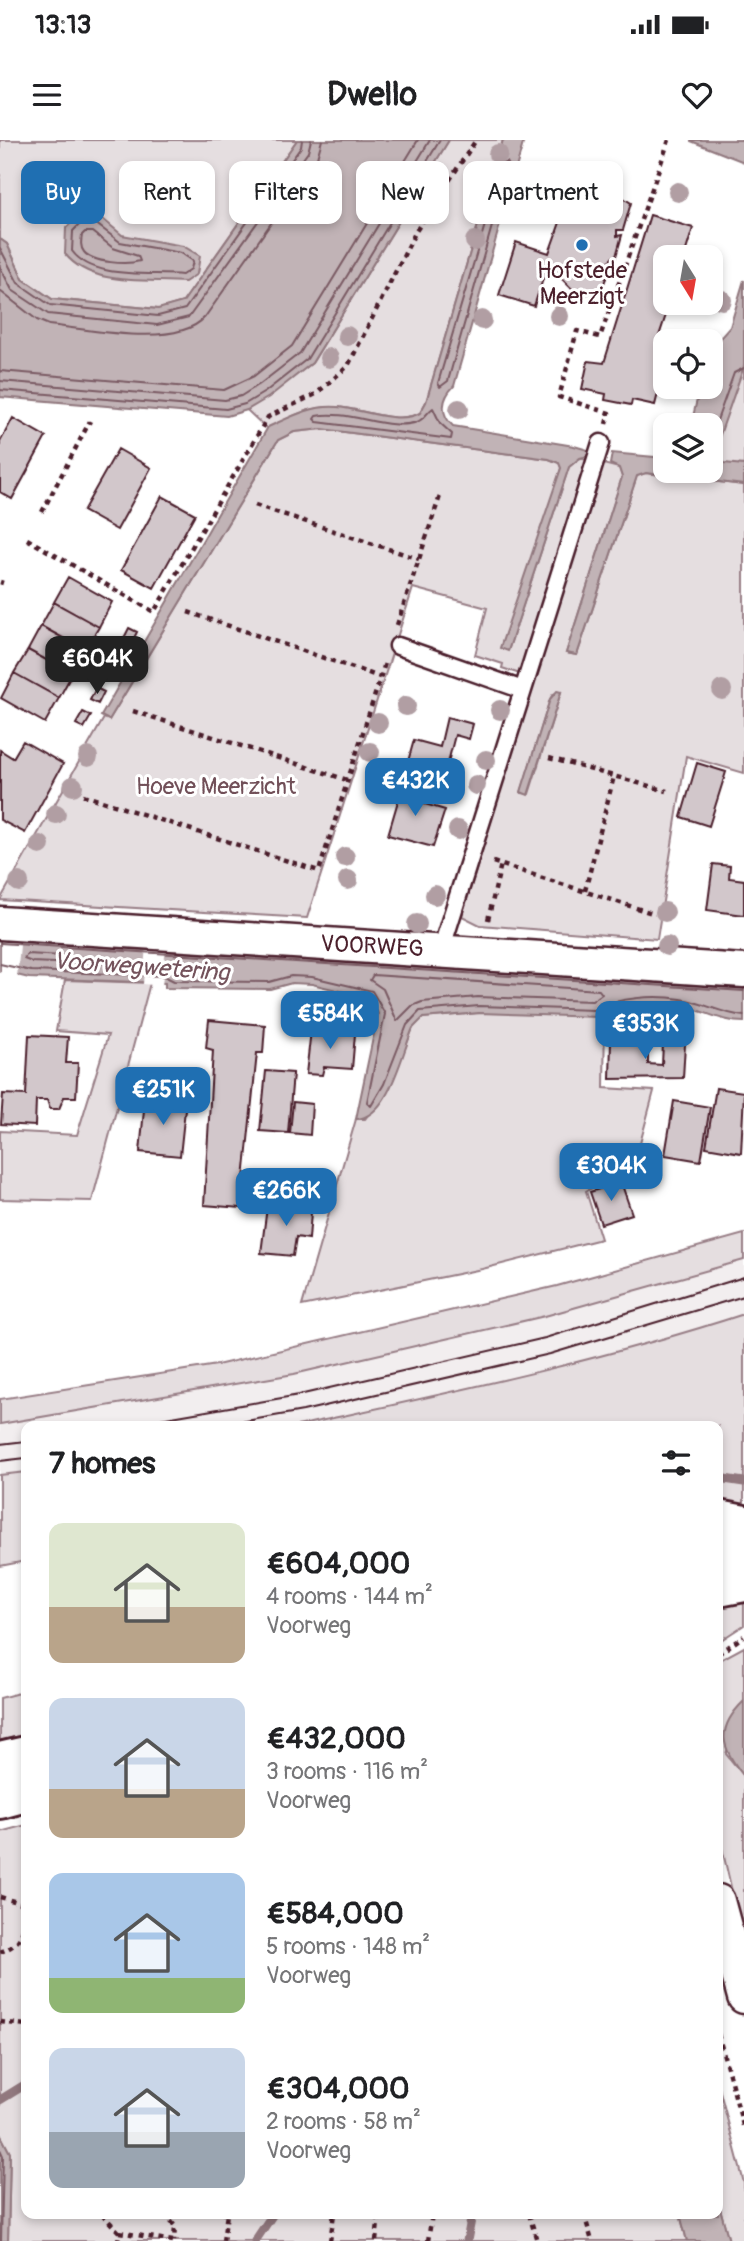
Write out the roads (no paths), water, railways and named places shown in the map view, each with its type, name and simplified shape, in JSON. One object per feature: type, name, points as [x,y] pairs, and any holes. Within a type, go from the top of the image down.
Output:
[{"type":"main road","points":[[723,1521],[744,1525]]},
{"type":"main road","points":[[723,1551],[744,1549]]},
{"type":"main road","points":[[723,1586],[744,1582]]},
{"type":"main road","points":[[0,1762],[21,1757]]},
{"type":"main road","points":[[0,1799],[21,1793]]},
{"type":"street","name":"VOORWEG","points":[[0,923],[744,971]]},
{"type":"street","points":[[723,1919],[744,1997]]},
{"type":"lane","points":[[441,950],[601,443]]},
{"type":"lane","points":[[394,644],[523,691]]},
{"type":"water","points":[[297,140],[449,140],[436,161],[356,161],[356,224],[397,224],[312,363],[269,397],[247,410],[227,416],[0,397],[0,239],[7,244],[23,279],[52,299],[158,309],[183,302],[238,224],[342,224],[342,161],[282,161]]},
{"type":"water","points":[[503,140],[524,140],[518,161],[497,161]]},
{"type":"water","points":[[691,140],[744,140],[744,162],[691,141]]},
{"type":"water","points":[[105,221],[122,235],[183,246],[200,256],[197,274],[185,282],[104,277],[76,265],[65,254],[66,228],[70,224],[105,224]]},
{"type":"water","points":[[478,224],[500,224],[454,386],[445,401],[446,417],[453,426],[588,450],[588,456],[580,458],[569,467],[508,651],[500,648],[561,468],[559,463],[549,459],[322,429],[294,432],[278,440],[109,720],[101,716],[268,427],[301,412],[328,407],[390,417],[411,416],[420,413],[426,402]]},
{"type":"water","points":[[744,280],[744,366],[723,426],[723,413],[694,413],[697,399],[723,399],[723,335],[730,327]]},
{"type":"water","points":[[612,453],[653,457],[653,474],[637,476],[577,655],[566,653],[622,477],[619,468],[610,464]]},
{"type":"water","points":[[723,462],[744,465],[744,485],[723,482]]},
{"type":"water","points":[[557,691],[561,692],[528,795],[521,792],[550,699]]},
{"type":"water","name":"Voorwegwetering","points":[[0,936],[744,984],[744,1022],[727,1020],[679,1006],[659,1004],[615,1009],[597,1017],[479,1013],[423,1018],[413,1028],[385,1097],[367,1116],[356,1119],[378,1014],[370,998],[312,984],[292,983],[270,989],[165,988],[165,983],[29,978],[0,971]]},
{"type":"water","points":[[744,1701],[744,1776],[726,1747],[725,1730]]},
{"type":"water","points":[[0,2134],[10,2153],[8,2241],[0,2241]]},
{"type":"water","points":[[681,2219],[723,2219],[729,2241],[687,2241]]},
{"type":"waterway","points":[[723,1479],[744,1482]]},
{"type":"waterway","points":[[0,2100],[21,2087]]},
{"type":"waterway","points":[[255,2241],[270,2219]]},
{"type":"waterway","points":[[467,2241],[471,2219]]},
{"type":"tram line","points":[[149,1421],[299,1395],[545,1338],[744,1277]]},
{"type":"tram line","points":[[246,1421],[303,1411],[550,1354],[744,1296]]},
{"type":"tram line","points":[[0,1444],[21,1442]]},
{"type":"tram line","points":[[0,1461],[21,1459]]},
{"type":"place","name":"Hofstede Meerzigt","points":[[582,245]]},
{"type":"park label","name":"Hoeve Meerzicht","points":[[216,786]]}]
